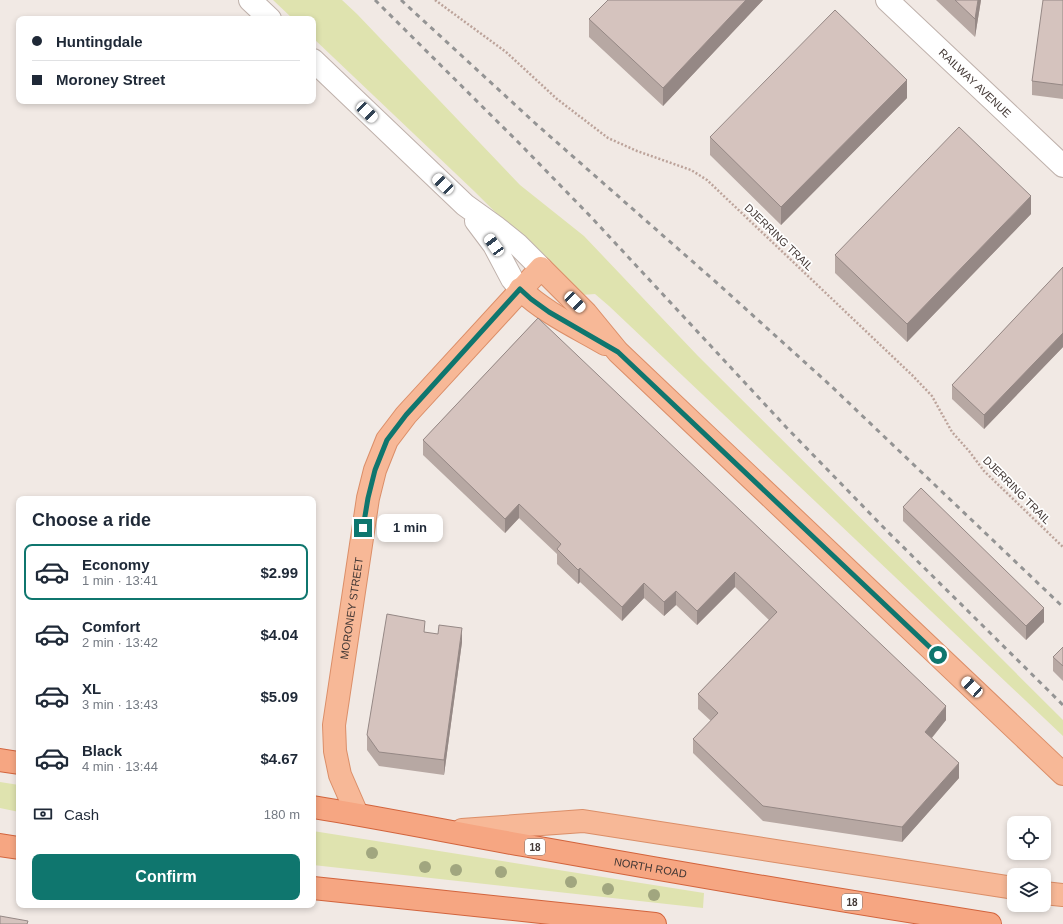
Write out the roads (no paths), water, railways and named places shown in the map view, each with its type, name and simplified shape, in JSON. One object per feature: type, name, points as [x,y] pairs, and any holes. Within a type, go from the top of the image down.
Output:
[{"type":"highway","points":[[0,760],[16,763]]},
{"type":"highway","name":"NORTH ROAD","points":[[316,807],[357,814],[445,832],[714,879],[990,924]]},
{"type":"highway","points":[[0,845],[16,848]]},
{"type":"highway","points":[[316,888],[655,924]]},
{"type":"main road","name":"MORONEY STREET","points":[[357,814],[340,775],[334,751],[334,725],[368,498],[375,470],[387,440],[406,415],[520,289],[541,268]]},
{"type":"main road","points":[[541,268],[586,313],[618,352],[1063,774]]},
{"type":"main road","points":[[520,289],[549,312],[618,352]]},
{"type":"main road","points":[[445,832],[583,821],[1007,887]]},
{"type":"main road","points":[[1051,894],[1063,895]]},
{"type":"street","points":[[250,0],[267,16]]},
{"type":"street","name":"RAILWAY AVENUE","points":[[887,0],[1063,166]]},
{"type":"street","points":[[316,63],[465,205],[517,244],[541,268]]},
{"type":"street","points":[[465,205],[494,245],[512,279],[520,289]]},
{"type":"railway","points":[[375,0],[592,218],[786,427],[888,532],[1063,705]]},
{"type":"railway","points":[[401,0],[536,124],[717,283],[830,385],[1063,607]]}]
